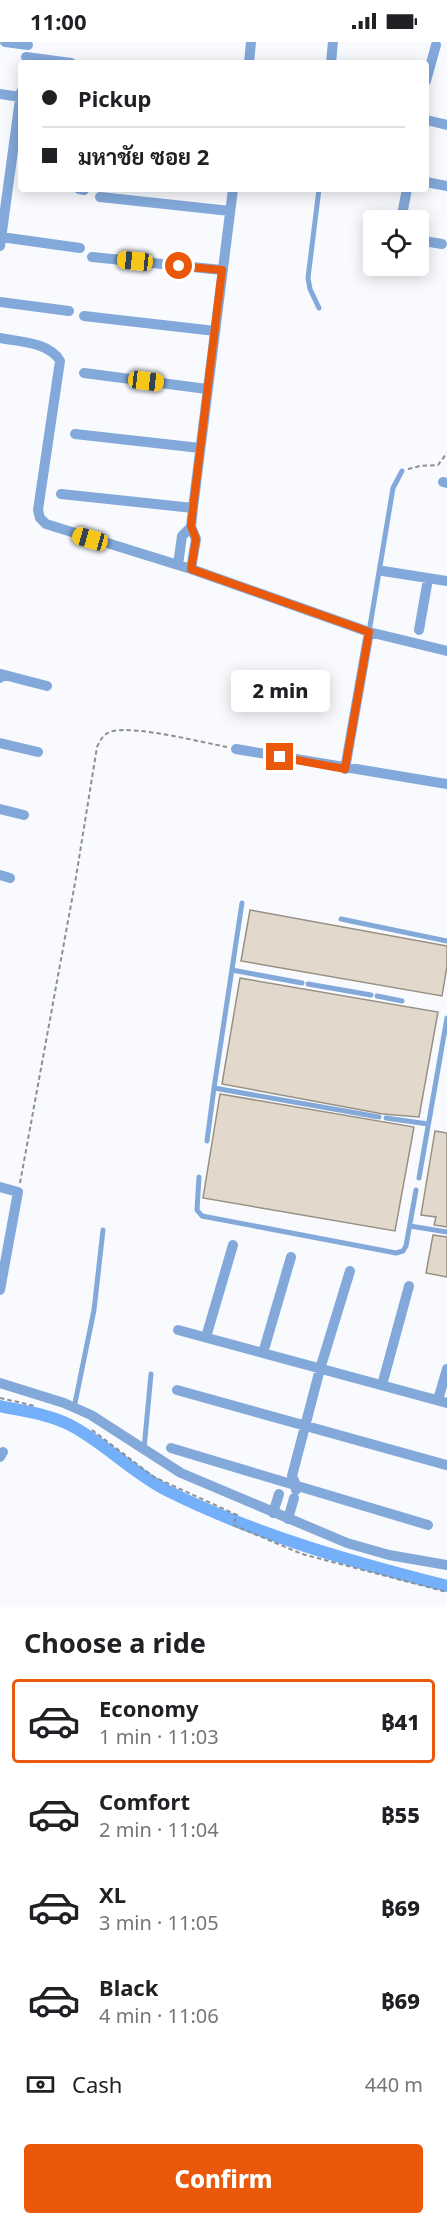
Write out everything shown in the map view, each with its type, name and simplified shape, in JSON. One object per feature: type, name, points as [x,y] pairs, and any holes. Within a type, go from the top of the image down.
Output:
[{"type":"street","points":[[5,42],[28,43],[25,60]]},
{"type":"street","points":[[249,60],[251,42]]},
{"type":"street","points":[[331,60],[333,42]]},
{"type":"street","points":[[429,70],[436,45]]},
{"type":"street","points":[[0,94],[18,97]]},
{"type":"street","points":[[429,121],[447,125]]},
{"type":"street","points":[[18,122],[2,215],[1,241],[80,248]]},
{"type":"street","points":[[0,151],[13,153]]},
{"type":"street","points":[[9,177],[18,178]]},
{"type":"street","points":[[429,183],[447,186]]},
{"type":"street","points":[[191,569],[196,539],[191,526],[232,192]]},
{"type":"street","points":[[403,210],[406,192]]},
{"type":"street","points":[[100,197],[230,211]]},
{"type":"street","points":[[429,242],[442,244]]},
{"type":"street","points":[[92,257],[222,270]]},
{"type":"street","points":[[0,302],[69,311]]},
{"type":"street","points":[[84,316],[215,331]]},
{"type":"street","points":[[0,338],[48,349],[56,354],[60,361],[38,501],[40,518],[46,524],[191,569],[369,632],[447,651]]},
{"type":"street","points":[[84,373],[207,389]]},
{"type":"street","points":[[75,434],[200,448]]},
{"type":"street","points":[[61,494],[193,508]]},
{"type":"street","points":[[178,565],[182,536],[191,526]]},
{"type":"street","points":[[383,571],[447,581]]},
{"type":"street","points":[[419,630],[428,579]]},
{"type":"street","points":[[345,769],[369,632]]},
{"type":"street","points":[[0,678],[1,674],[47,686]]},
{"type":"street","points":[[0,743],[38,752]]},
{"type":"street","points":[[236,748],[345,769],[447,784]]},
{"type":"street","points":[[0,809],[24,815]]},
{"type":"street","points":[[0,1187],[18,1192],[0,1290]]},
{"type":"street","points":[[206,1337],[233,1245]]},
{"type":"street","points":[[262,1353],[291,1257]]},
{"type":"street","points":[[288,1519],[289,1488],[350,1271]]},
{"type":"street","points":[[382,1385],[409,1286]]},
{"type":"street","points":[[178,1330],[443,1401],[447,1369]]},
{"type":"street","points":[[0,1383],[74,1408],[114,1429],[181,1473],[273,1513],[347,1543],[389,1555],[447,1565]]},
{"type":"street","points":[[177,1390],[446,1465]]},
{"type":"street","points":[[171,1448],[289,1488],[428,1525]]},
{"type":"street","points":[[273,1513],[289,1488]]},
{"type":"lane","points":[[319,192],[308,278],[310,289],[319,308]]},
{"type":"lane","points":[[369,632],[393,488],[402,471]]},
{"type":"lane","points":[[207,1141],[242,903]]},
{"type":"lane","points":[[341,919],[447,941]]},
{"type":"lane","points":[[232,970],[402,1001]]},
{"type":"lane","points":[[419,1178],[447,1018]]},
{"type":"lane","points":[[214,1088],[428,1124]]},
{"type":"lane","points":[[199,1177],[197,1210],[202,1216],[396,1252],[403,1251],[406,1246],[416,1190]]},
{"type":"lane","points":[[410,1226],[447,1232]]},
{"type":"lane","points":[[74,1408],[94,1310],[103,1230]]},
{"type":"lane","points":[[144,1450],[151,1374]]},
{"type":"path","points":[[402,471],[420,466],[438,465],[447,453]]},
{"type":"path","points":[[18,1192],[75,883],[97,747],[103,736],[113,731],[134,730],[236,748]]},
{"type":"path","points":[[0,1398],[43,1408]]},
{"type":"path","points":[[90,1428],[154,1476],[237,1515],[233,1525],[302,1554],[447,1592]]},
{"type":"building","points":[[250,910],[447,946],[447,966],[442,996],[241,961]]},
{"type":"building","points":[[240,978],[438,1012],[419,1117],[383,1114],[222,1084]]},
{"type":"building","points":[[220,1094],[414,1127],[395,1231],[203,1198]]},
{"type":"building","points":[[435,1131],[447,1133],[447,1227],[434,1225],[436,1217],[421,1215]]},
{"type":"building","points":[[433,1235],[447,1237],[447,1277],[426,1273]]},
{"type":"waterway","points":[[0,1406],[62,1421],[95,1440],[155,1484],[235,1521],[340,1557],[447,1586]]},
{"type":"route","points":[[179,266],[222,270],[191,526],[196,539],[191,569],[369,632],[345,769],[280,757]]}]
